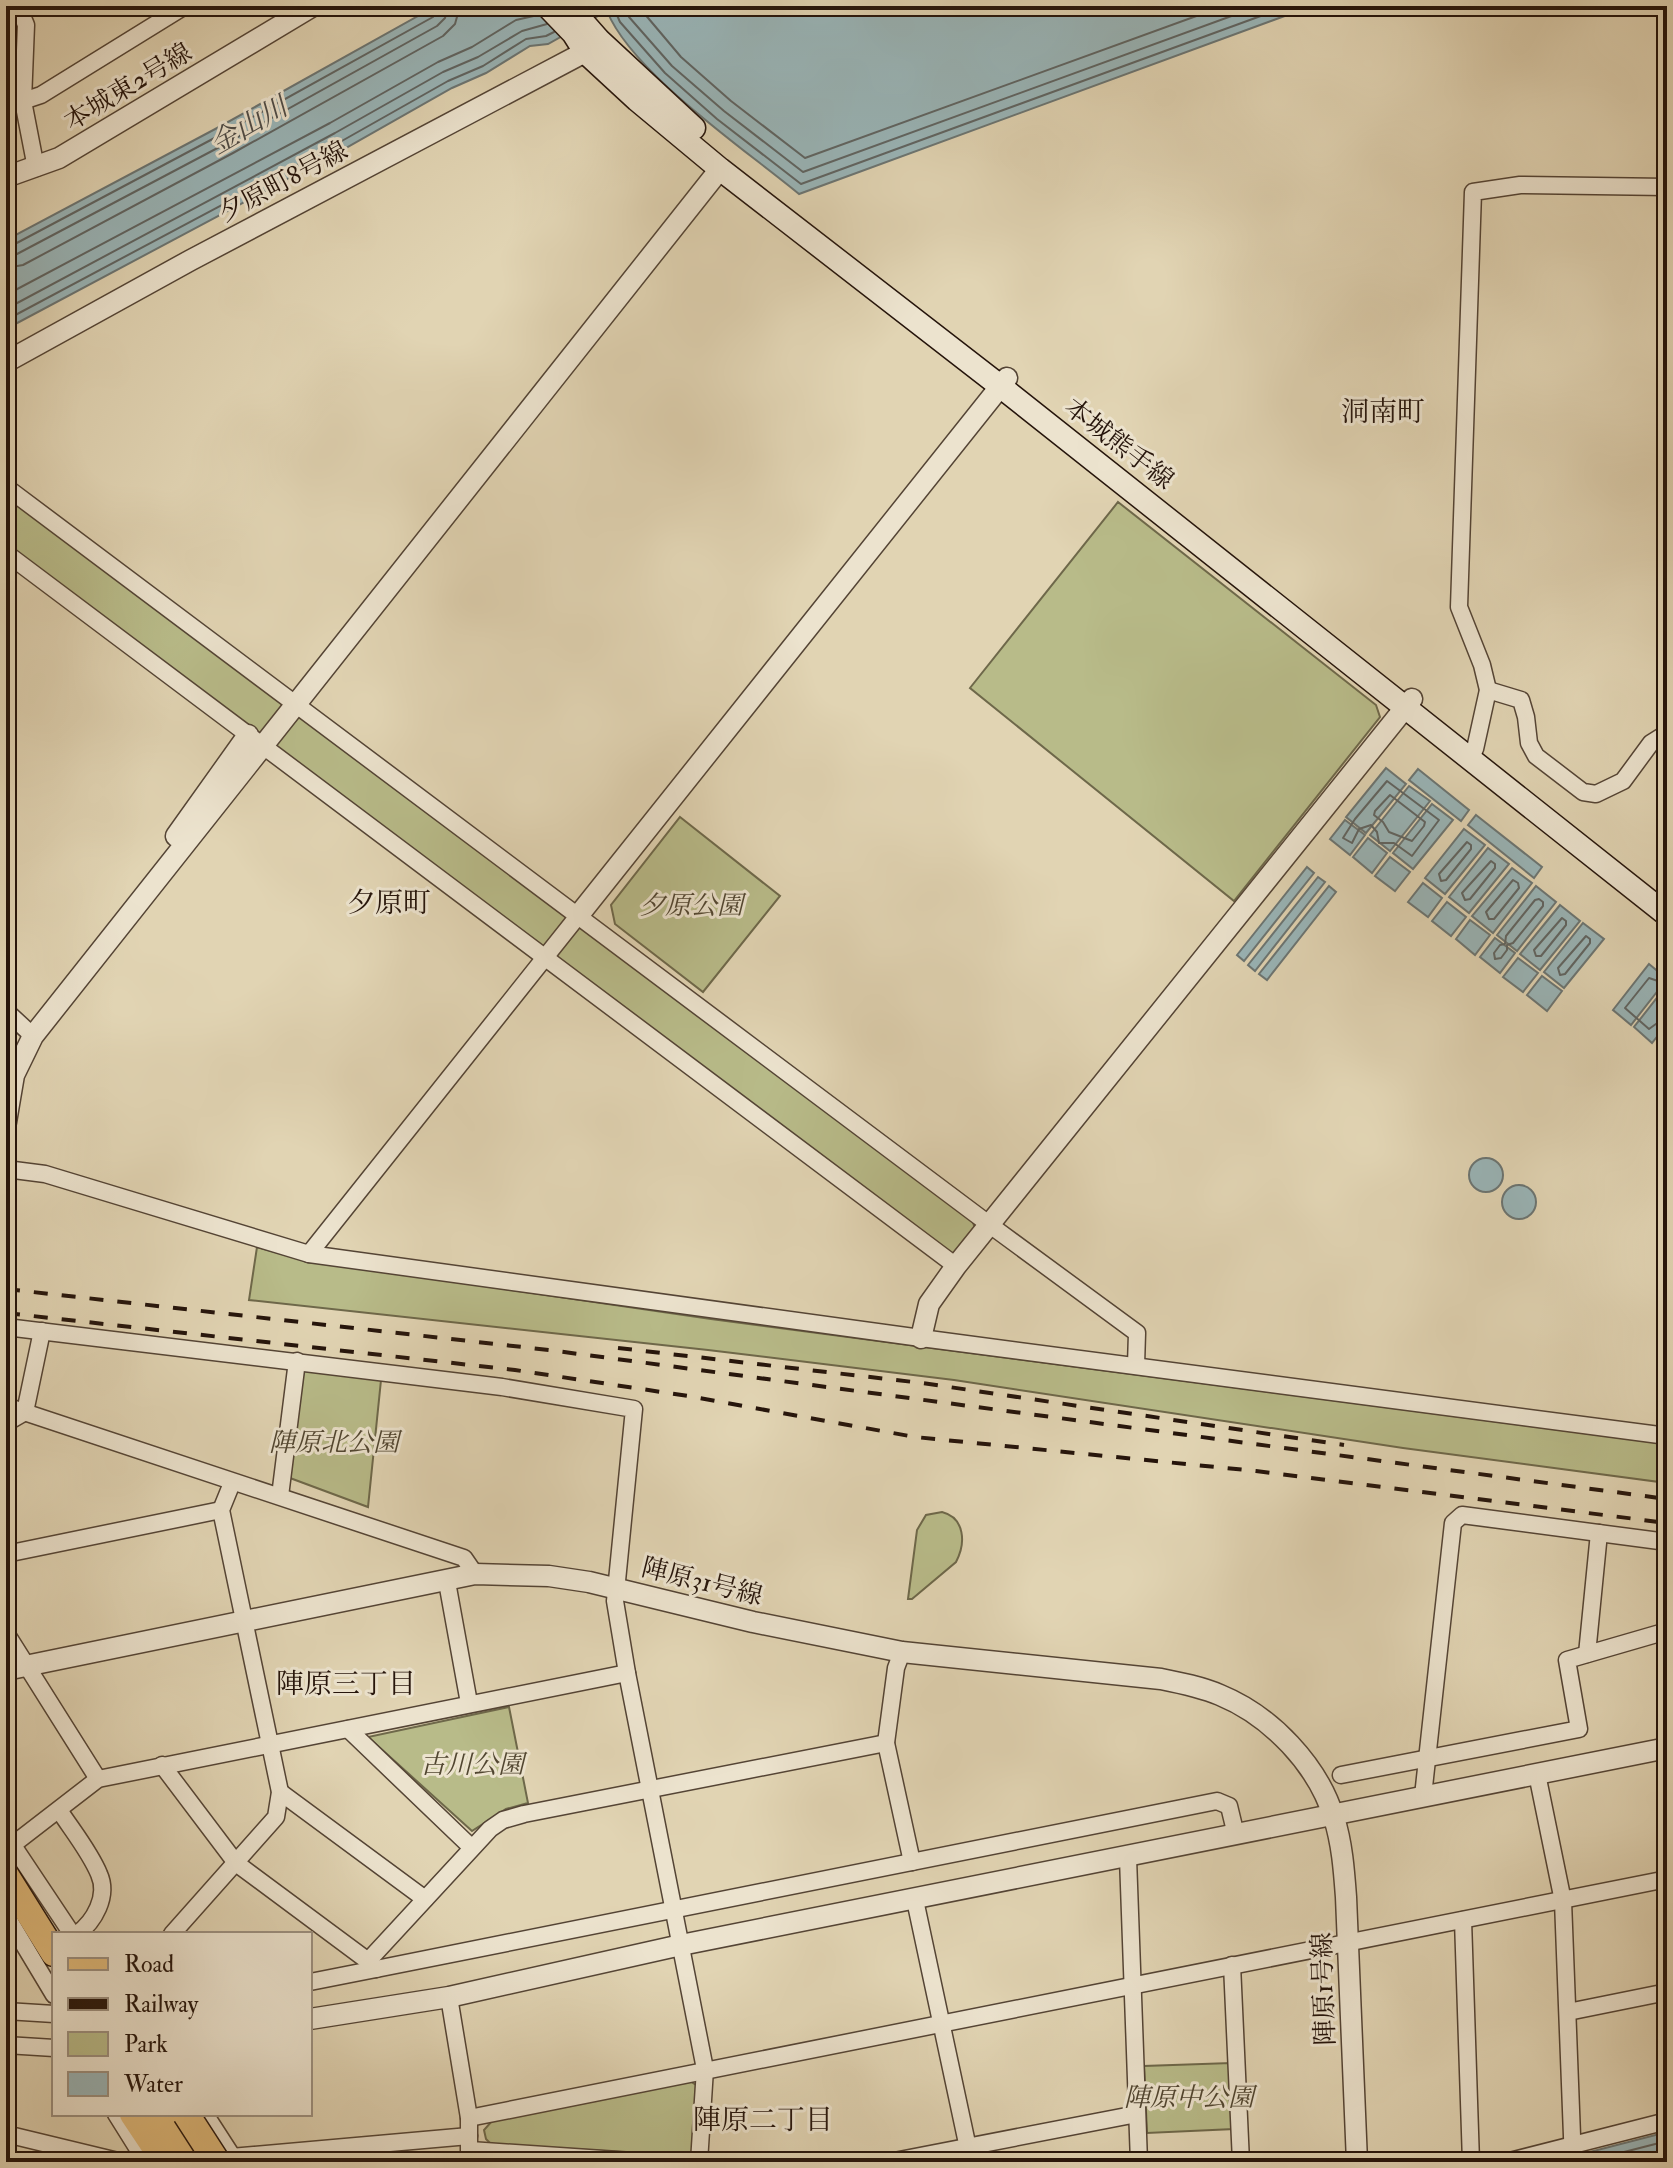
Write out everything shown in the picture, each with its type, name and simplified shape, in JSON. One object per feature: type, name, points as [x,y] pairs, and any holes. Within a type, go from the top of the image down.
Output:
[{"type":"main road","name":"本城熊手線","points":[[547,6],[1004,382],[1408,703],[1667,915]]},
{"type":"main road","name":"本城熊手線","points":[[569,6],[586,37],[637,100],[720,169],[1004,382]]},
{"type":"main road","name":"本城熊手線","points":[[1408,703],[1475,749],[1667,900]]},
{"type":"main road","points":[[6,1876],[52,1950]]},
{"type":"main road","points":[[134,2116],[165,2162]]},
{"type":"main road","points":[[159,2116],[190,2162]]},
{"type":"main road","points":[[188,2116],[228,2160]]},
{"type":"street","points":[[18,6],[26,25],[23,101],[36,168]]},
{"type":"street","points":[[6,94],[23,101],[41,95],[185,6]]},
{"type":"street","name":"本城東2号線","points":[[6,177],[65,155],[290,12],[313,6]]},
{"type":"street","name":"夕原町8号線","points":[[6,362],[586,37]]},
{"type":"street","points":[[6,1122],[14,1075],[33,1036],[256,741],[294,705],[720,169]]},
{"type":"street","points":[[1475,749],[1488,690],[1482,665],[1459,607],[1473,192],[1520,185],[1667,187]]},
{"type":"street","points":[[309,1254],[1004,382]]},
{"type":"street","points":[[6,487],[1137,1333],[1136,1365]]},
{"type":"street","points":[[6,553],[956,1266]]},
{"type":"street","points":[[1488,690],[1521,700],[1529,743],[1536,756],[1583,792],[1596,794],[1623,781],[1651,743],[1667,733]]},
{"type":"street","points":[[921,1338],[929,1304],[956,1266],[1408,703]]},
{"type":"street","points":[[6,1011],[33,1036]]},
{"type":"street","points":[[6,1169],[45,1174],[309,1254],[1667,1436]]},
{"type":"street","points":[[6,1327],[502,1387],[634,1409],[615,1588],[627,1673],[705,2069],[699,2162]]},
{"type":"street","points":[[6,1423],[25,1412],[42,1331]]},
{"type":"street","points":[[280,1496],[297,1361]]},
{"type":"street","points":[[6,1406],[464,1558],[475,1574]]},
{"type":"street","points":[[174,1932],[276,1817],[280,1792],[221,1510],[232,1483]]},
{"type":"street","points":[[6,1554],[221,1510]]},
{"type":"street","points":[[1423,1796],[1453,1523],[1462,1515],[1667,1542]]},
{"type":"street","points":[[1587,1654],[1599,1533]]},
{"type":"street","name":"陣原31号線","points":[[16,1668],[475,1574],[549,1576],[902,1652],[1161,1679],[1191,1685],[1221,1696],[1256,1717],[1299,1754],[1317,1779],[1334,1816]]},
{"type":"street","points":[[447,1582],[469,1703]]},
{"type":"street","points":[[1341,1775],[1579,1729],[1567,1660],[1667,1631]]},
{"type":"street","points":[[6,1633],[16,1668],[98,1779]]},
{"type":"street","points":[[902,1652],[896,1668],[886,1743],[912,1862]]},
{"type":"street","points":[[73,1932],[8,1844],[98,1779],[627,1673]]},
{"type":"street","points":[[348,1729],[472,1848]]},
{"type":"street","points":[[372,1965],[425,1899],[490,1829],[503,1820],[886,1743]]},
{"type":"street","points":[[312,2019],[449,1997],[681,1945],[1667,1748]]},
{"type":"street","points":[[162,1765],[236,1863],[372,1965]]},
{"type":"street","points":[[1537,1774],[1563,1901],[1572,2153]]},
{"type":"street","points":[[280,1792],[425,1899]]},
{"type":"street","points":[[312,1981],[372,1965],[1217,1801],[1229,1806],[1236,1835]]},
{"type":"street","points":[[59,1810],[101,1876],[97,1912],[90,1924],[77,1932]]},
{"type":"street","name":"陣原1号線","points":[[1334,1816],[1342,1854],[1348,1942],[1357,2162]]},
{"type":"street","points":[[1128,1858],[1139,2162]]},
{"type":"street","points":[[469,2118],[1667,1879]]},
{"type":"street","points":[[915,1900],[969,2155]]},
{"type":"street","points":[[6,1915],[52,1992]]},
{"type":"street","points":[[1463,1920],[1471,2162]]},
{"type":"street","points":[[1232,1965],[1241,2162]]},
{"type":"street","points":[[1568,2012],[1667,1992]]},
{"type":"street","points":[[449,1997],[469,2118],[469,2149]]},
{"type":"street","points":[[6,2011],[52,2014]]},
{"type":"street","points":[[6,2045],[52,2048]]},
{"type":"street","points":[[889,2162],[969,2155],[1137,2114]]},
{"type":"street","points":[[117,2116],[146,2162]]},
{"type":"street","points":[[206,2116],[228,2160]]},
{"type":"street","points":[[1506,2162],[1572,2153],[1667,2121]]},
{"type":"street","points":[[6,2134],[122,2162]]},
{"type":"street","points":[[190,2162],[469,2149],[648,2162]]},
{"type":"green space","points":[[6,495],[972,1219],[975,1229],[957,1253],[951,1254],[6,544]]},
{"type":"green space","points":[[1118,502],[1376,705],[1380,717],[1234,901],[970,688]]},
{"type":"green space","name":"夕原公園","points":[[680,817],[780,896],[703,992],[615,924],[611,905]]},
{"type":"green space","points":[[257,1247],[304,1260],[711,1319],[1667,1444],[1667,1483],[1403,1448],[954,1380],[249,1300]]},
{"type":"green space","name":"陣原北公園","points":[[304,1369],[381,1380],[368,1507],[290,1478]]},
{"type":"green space","points":[[942,1512],[950,1515],[959,1525],[962,1539],[959,1555],[956,1562],[912,1599],[908,1599],[917,1530],[926,1515]]},
{"type":"green space","name":"古川公園","points":[[509,1707],[528,1803],[506,1809],[472,1831],[368,1737]]},
{"type":"green space","name":"陣原中公園","points":[[1231,2063],[1234,2129],[1147,2133],[1144,2066]]},
{"type":"green space","points":[[690,2081],[696,2085],[694,2152],[686,2156],[491,2144],[486,2139],[484,2130],[492,2121]]},
{"type":"water","name":"金山川","points":[[436,6],[1312,6],[799,194],[665,85],[620,35],[607,11],[548,44],[530,46],[486,73],[452,88],[6,329],[6,240],[219,127]]},
{"type":"water","points":[[1386,768],[1406,784],[1366,833],[1346,817]]},
{"type":"water","points":[[1418,769],[1469,810],[1461,821],[1409,780]]},
{"type":"water","points":[[1409,786],[1430,801],[1390,851],[1370,835]]},
{"type":"water","points":[[1432,804],[1453,820],[1413,869],[1393,853]]},
{"type":"water","points":[[1476,815],[1542,867],[1534,878],[1468,825]]},
{"type":"water","points":[[1345,820],[1365,835],[1350,855],[1330,839]]},
{"type":"water","points":[[1464,829],[1485,845],[1445,894],[1425,878]]},
{"type":"water","points":[[1368,838],[1387,853],[1372,873],[1353,857]]},
{"type":"water","points":[[1488,848],[1509,864],[1469,913],[1449,897]]},
{"type":"water","points":[[1390,857],[1410,872],[1395,891],[1375,876]]},
{"type":"water","points":[[1307,867],[1314,873],[1244,961],[1237,955]]},
{"type":"water","points":[[1512,868],[1532,883],[1493,933],[1472,916]]},
{"type":"water","points":[[1318,877],[1325,882],[1255,971],[1248,965]]},
{"type":"water","points":[[1423,883],[1442,898],[1428,917],[1408,902]]},
{"type":"water","points":[[1329,886],[1336,892],[1267,980],[1259,974]]},
{"type":"water","points":[[1536,886],[1556,902],[1517,951],[1497,935]]},
{"type":"water","points":[[1447,902],[1466,917],[1451,936],[1432,921]]},
{"type":"water","points":[[1560,905],[1580,921],[1540,970],[1520,954]]},
{"type":"water","points":[[1470,920],[1490,935],[1475,955],[1456,939]]},
{"type":"water","points":[[1583,923],[1604,939],[1564,988],[1544,972]]},
{"type":"water","points":[[1495,938],[1515,953],[1500,973],[1480,957]]},
{"type":"water","points":[[1518,958],[1538,973],[1523,992],[1503,977]]},
{"type":"water","points":[[1649,964],[1667,979],[1631,1025],[1613,1010]]},
{"type":"water","points":[[1542,976],[1562,991],[1547,1011],[1527,995]]},
{"type":"water","points":[[1667,985],[1667,1024],[1652,1043],[1634,1027]]},
{"type":"water","points":[[1486,1158],[1498,1163],[1503,1175],[1498,1187],[1486,1192],[1474,1187],[1469,1175],[1474,1163]]},
{"type":"water","points":[[1519,1185],[1531,1190],[1536,1202],[1531,1214],[1519,1219],[1507,1214],[1502,1202],[1507,1190]]},
{"type":"water","points":[[1667,2132],[1667,2162],[1551,2162]]},
{"type":"railway","points":[[6,1289],[549,1350],[1667,1499]]},
{"type":"railway","points":[[6,1313],[515,1370],[688,1396],[915,1437],[1256,1471],[1667,1523]]},
{"type":"railway","points":[[618,1348],[922,1383],[1344,1445]]},
{"type":"district","name":"洞南町","points":[[1383,412]]},
{"type":"district","name":"夕原町","points":[[389,903]]},
{"type":"district","name":"陣原三丁目","points":[[346,1684]]},
{"type":"district","name":"陣原二丁目","points":[[763,2120]]}]
